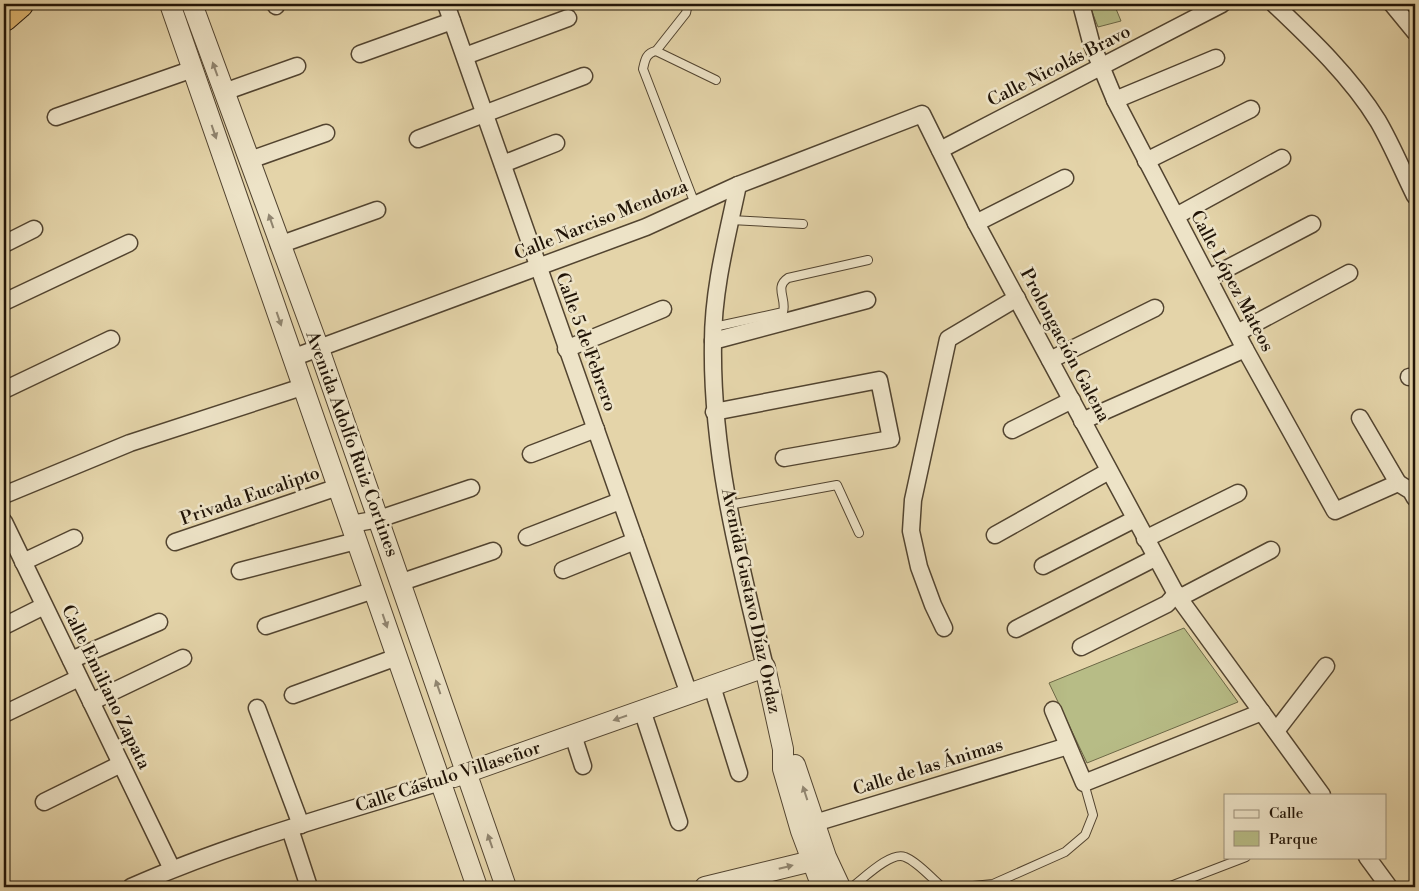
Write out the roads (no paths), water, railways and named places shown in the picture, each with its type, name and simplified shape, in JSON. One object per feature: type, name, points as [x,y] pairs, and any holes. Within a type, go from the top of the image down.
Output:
[{"type":"highway","points":[[4,17],[19,4]]},
{"type":"street","name":"Calle 5 de Febrero","points":[[446,4],[689,694]]},
{"type":"street","name":"Calle López Mateos","points":[[1081,4],[1091,42],[1115,100],[1146,162],[1245,349],[1335,511],[1398,483]]},
{"type":"street","name":"Calle Nicolás Bravo","points":[[940,150],[1222,4]]},
{"type":"street","points":[[1274,4],[1300,28],[1352,86],[1378,121],[1415,196]]},
{"type":"street","name":"Avenida Adolfo Ruiz Cortines","points":[[181,5],[193,69],[477,887]]},
{"type":"street","name":"Avenida Adolfo Ruiz Cortines","points":[[181,5],[224,92],[250,160],[279,245],[319,349],[378,520],[402,582],[506,887]]},
{"type":"street","points":[[1397,5],[1415,32]]},
{"type":"street","points":[[465,56],[568,18]]},
{"type":"street","points":[[360,54],[452,22]]},
{"type":"street","points":[[1115,100],[1216,58]]},
{"type":"street","points":[[224,92],[297,66]]},
{"type":"street","points":[[56,117],[193,69]]},
{"type":"street","points":[[418,139],[584,76]]},
{"type":"street","points":[[1146,162],[1251,109]]},
{"type":"street","name":"Calle Narciso Mendoza","points":[[292,358],[646,227],[738,185],[922,114]]},
{"type":"street","name":"Prolongación Galena","points":[[922,114],[976,223],[1176,594],[1276,730],[1319,794]]},
{"type":"street","points":[[250,160],[326,134]]},
{"type":"street","points":[[503,164],[556,144]]},
{"type":"street","points":[[1176,216],[1282,158]]},
{"type":"street","points":[[976,223],[1065,178]]},
{"type":"street","name":"Avenida Gustavo Díaz Ordaz","points":[[738,185],[719,276],[713,334],[714,412],[733,534],[783,749],[796,767],[807,825],[819,859],[822,887]]},
{"type":"street","points":[[279,245],[376,210]]},
{"type":"street","points":[[1209,278],[1312,224]]},
{"type":"street","points":[[4,244],[34,229]]},
{"type":"street","points":[[4,302],[129,243]]},
{"type":"street","points":[[1237,333],[1349,274]]},
{"type":"street","points":[[269,292],[294,283]]},
{"type":"street","points":[[944,628],[919,567],[911,531],[913,500],[948,338],[1018,298]]},
{"type":"street","points":[[713,334],[867,300]]},
{"type":"street","points":[[1050,360],[1155,308]]},
{"type":"street","points":[[566,348],[663,309]]},
{"type":"street","points":[[4,390],[111,339]]},
{"type":"street","points":[[1082,421],[1245,349]]},
{"type":"street","points":[[714,412],[879,380],[891,439],[784,458]]},
{"type":"street","points":[[4,495],[130,444],[302,387]]},
{"type":"street","points":[[1012,430],[1072,400]]},
{"type":"street","points":[[1360,418],[1398,483],[1411,490],[1415,498]]},
{"type":"street","points":[[531,454],[596,429]]},
{"type":"street","points":[[995,535],[1110,471]]},
{"type":"street","name":"Privada Eucalipto","points":[[175,542],[338,487]]},
{"type":"street","points":[[240,571],[353,532],[378,520],[471,488]]},
{"type":"street","points":[[1145,539],[1238,493]]},
{"type":"street","points":[[527,537],[620,501]]},
{"type":"street","points":[[1042,566],[1135,519]]},
{"type":"street","name":"Calle Emiliano Zapata","points":[[4,526],[44,606],[75,658],[79,678],[90,702],[172,869]]},
{"type":"street","points":[[23,562],[74,538]]},
{"type":"street","points":[[563,570],[635,541]]},
{"type":"street","points":[[1081,647],[1168,604],[1176,594],[1183,596],[1271,550]]},
{"type":"street","points":[[402,582],[493,551]]},
{"type":"street","points":[[1016,629],[1155,558]]},
{"type":"street","points":[[266,626],[374,590]]},
{"type":"street","points":[[4,626],[44,606]]},
{"type":"street","points":[[75,658],[158,622]]},
{"type":"street","points":[[293,695],[397,657]]},
{"type":"street","points":[[90,702],[183,658]]},
{"type":"street","points":[[1276,730],[1326,666]]},
{"type":"street","name":"Calle Cástulo Villaseñor","points":[[131,887],[172,869],[295,827],[440,782],[765,667]]},
{"type":"street","points":[[4,714],[79,678]]},
{"type":"street","points":[[712,686],[739,773]]},
{"type":"street","points":[[257,708],[295,827],[309,887]]},
{"type":"street","points":[[642,710],[679,822]]},
{"type":"street","points":[[1053,710],[1084,783],[1262,712]]},
{"type":"street","points":[[573,735],[583,766]]},
{"type":"street","name":"Calle de las Ánimas","points":[[807,825],[1068,746]]},
{"type":"street","points":[[44,802],[121,764]]},
{"type":"street","points":[[1369,858],[1389,887]]},
{"type":"street","points":[[705,887],[819,859]]},
{"type":"street","name":"Avenida Gustavo Díaz Ordaz","points":[[819,859],[840,887]]},
{"type":"lane","points":[[656,51],[686,13],[688,4]]},
{"type":"lane","points":[[695,204],[643,69],[646,57],[650,52],[656,51],[716,80]]},
{"type":"lane","points":[[731,220],[803,224]]},
{"type":"lane","points":[[713,334],[783,312],[785,306],[780,287],[783,281],[788,278],[868,260]]},
{"type":"lane","points":[[729,505],[837,485],[859,534]]},
{"type":"lane","points":[[974,886],[993,884],[1065,852],[1086,835],[1093,815],[1084,783]]},
{"type":"lane","points":[[852,887],[889,859],[898,855],[907,857],[942,887]]},
{"type":"lane","points":[[1168,887],[1243,858]]}]
